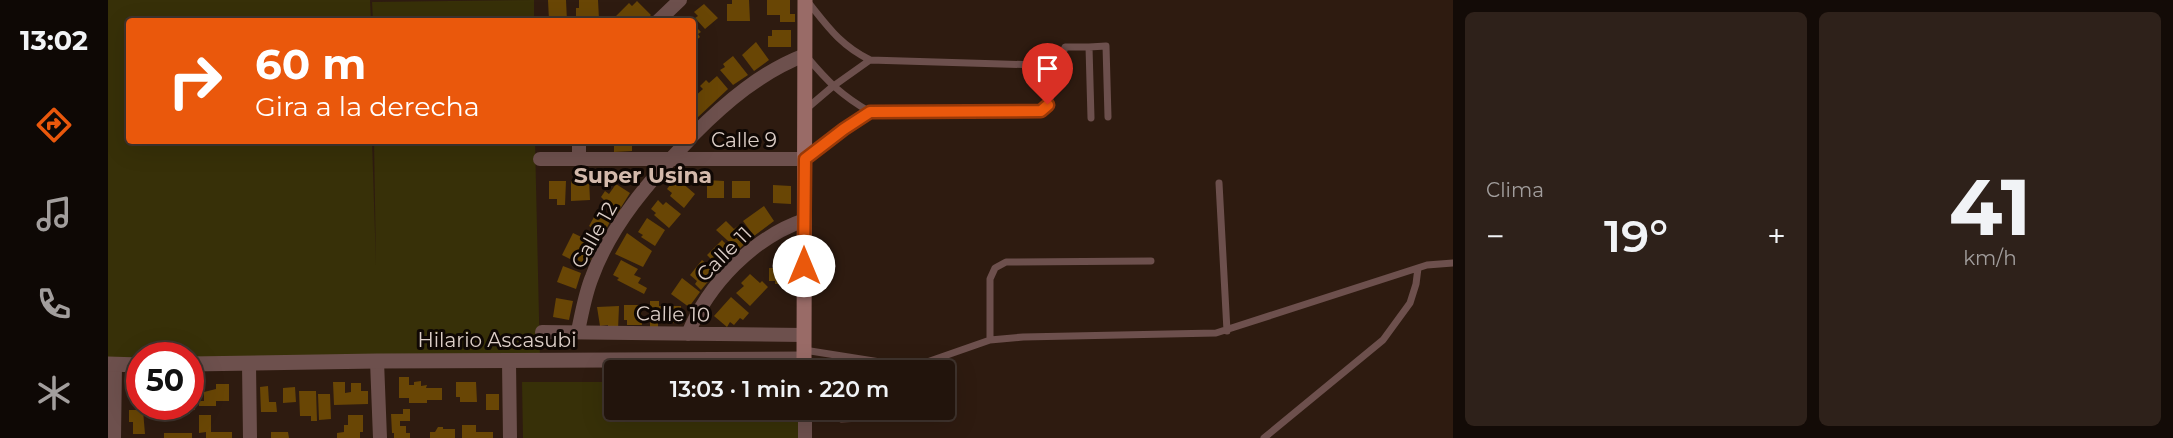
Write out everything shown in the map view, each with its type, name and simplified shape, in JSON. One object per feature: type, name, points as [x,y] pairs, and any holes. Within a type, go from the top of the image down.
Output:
[{"type":"main road","points":[[804,354],[806,0]]},
{"type":"street","points":[[661,18],[680,0]]},
{"type":"street","points":[[696,132],[756,80],[786,62],[805,55]]},
{"type":"street","points":[[579,144],[579,159]]},
{"type":"street","name":"Calle 12","points":[[578,331],[591,278],[602,252],[629,211],[670,159],[685,144]]},
{"type":"street","name":"Calle 9","points":[[540,159],[805,159]]},
{"type":"street","name":"Calle 11","points":[[688,334],[702,307],[737,264],[780,230],[805,220]]},
{"type":"street","name":"Calle 10","points":[[542,332],[688,334],[804,354]]},
{"type":"street","name":"Hilario Ascasubi","points":[[204,364],[377,361],[509,362],[804,354]]},
{"type":"street","points":[[377,361],[380,438]]},
{"type":"street","points":[[509,362],[510,438]]},
{"type":"street","points":[[111,364],[114,438]]},
{"type":"street","points":[[249,364],[250,438]]},
{"type":"street","points":[[805,420],[805,438]]},
{"type":"lane","points":[[806,0],[850,51],[870,60],[1037,65],[1046,73],[1054,86]]},
{"type":"lane","points":[[805,55],[832,87],[870,112],[1041,111],[1048,105],[1065,47],[1106,46],[1108,117]]},
{"type":"lane","points":[[1089,47],[1091,118]]},
{"type":"lane","points":[[805,110],[870,60]]},
{"type":"lane","points":[[805,159],[870,112]]},
{"type":"lane","points":[[1219,183],[1227,331]]},
{"type":"lane","points":[[990,340],[990,279],[995,268],[1006,262],[1151,261]]},
{"type":"lane","points":[[935,360],[990,340],[1227,331],[1427,265],[1453,263]]},
{"type":"lane","points":[[1264,438],[1383,340],[1410,303],[1418,268]]},
{"type":"lane","points":[[804,354],[856,360]]},
{"type":"shaded area","points":[[108,0],[370,0],[371,18],[126,18],[126,144],[372,144],[376,265],[374,144],[535,144],[540,361],[204,364],[204,342],[126,342],[126,365],[108,364]]},
{"type":"shaded area","points":[[534,0],[534,18],[373,18],[372,2]]},
{"type":"shaded area","points":[[522,382],[604,382],[604,420],[799,420],[800,438],[523,438]]},
{"type":"building","points":[[548,0],[566,0],[567,18],[549,18]]},
{"type":"building","points":[[579,0],[598,0],[599,18],[576,18],[576,8],[579,8]]},
{"type":"building","points":[[732,0],[749,0],[750,21],[727,21],[727,4],[732,4]]},
{"type":"building","points":[[767,0],[790,0],[790,14],[795,14],[795,22],[780,22],[780,15],[767,15]]},
{"type":"building","points":[[637,1],[651,15],[648,18],[625,16],[618,18],[616,16],[629,3],[632,6]]},
{"type":"building","points":[[704,4],[718,18],[705,29],[695,18],[698,16],[694,12]]},
{"type":"building","points":[[696,27],[701,32],[698,34],[700,37],[696,40]]},
{"type":"building","points":[[772,30],[791,30],[791,47],[768,47],[768,36],[772,36]]},
{"type":"building","points":[[756,42],[769,60],[754,71],[742,55]]},
{"type":"building","points":[[733,56],[748,75],[733,85],[720,70],[725,67],[723,64]]},
{"type":"building","points":[[717,76],[728,89],[696,119],[696,95],[703,89],[700,86],[706,80],[709,83]]},
{"type":"building","points":[[600,144],[632,144],[632,151],[614,152],[614,146],[600,146]]},
{"type":"building","points":[[589,180],[590,200],[571,201],[571,181]]},
{"type":"building","points":[[674,180],[679,185],[681,182],[695,194],[684,208],[670,196],[672,193],[667,189]]},
{"type":"building","points":[[707,180],[724,181],[724,198],[707,198]]},
{"type":"building","points":[[549,181],[566,181],[565,205],[557,205],[557,199],[549,199]]},
{"type":"building","points":[[732,181],[750,181],[750,198],[732,198]]},
{"type":"building","points":[[616,184],[630,193],[620,209],[623,211],[620,216],[602,204],[604,200],[601,197],[605,191],[609,194]]},
{"type":"building","points":[[773,185],[791,186],[791,204],[773,203]]},
{"type":"building","points":[[658,200],[663,205],[666,202],[681,214],[669,228],[654,215],[656,213],[651,209]]},
{"type":"building","points":[[764,206],[774,221],[754,236],[743,221]]},
{"type":"building","points":[[598,210],[612,218],[603,235],[589,226]]},
{"type":"building","points":[[647,218],[665,230],[655,246],[641,237],[643,235],[638,232]]},
{"type":"building","points":[[726,221],[734,229],[739,225],[751,238],[738,250],[716,230]]},
{"type":"building","points":[[573,233],[592,242],[590,246],[596,249],[588,265],[562,255]]},
{"type":"building","points":[[627,233],[652,251],[643,267],[615,254]]},
{"type":"building","points":[[722,240],[732,250],[730,253],[732,255],[720,268],[707,255]]},
{"type":"building","points":[[621,260],[638,269],[634,275],[641,278],[638,283],[647,288],[644,294],[617,280],[619,278],[613,275]]},
{"type":"building","points":[[702,260],[716,272],[701,290],[695,284],[697,281],[690,275]]},
{"type":"building","points":[[773,261],[792,262],[791,284],[775,284],[775,281],[769,281],[769,268],[773,268]]},
{"type":"building","points":[[563,266],[581,273],[576,289],[557,282]]},
{"type":"building","points":[[750,274],[768,287],[750,306],[736,293],[744,286],[741,283]]},
{"type":"building","points":[[682,278],[700,292],[689,307],[671,294]]},
{"type":"building","points":[[731,297],[749,313],[743,320],[740,318],[734,325],[730,322],[727,327],[714,316]]},
{"type":"building","points":[[556,298],[573,301],[569,320],[553,317]]},
{"type":"building","points":[[650,301],[659,301],[659,306],[681,306],[681,314],[676,314],[676,323],[660,323],[661,319],[658,320],[658,329],[650,329]]},
{"type":"building","points":[[624,305],[641,305],[642,325],[627,325],[627,320],[624,320]]},
{"type":"building","points":[[619,306],[618,330],[608,325],[600,326],[597,307]]},
{"type":"building","points":[[399,377],[409,377],[409,385],[421,381],[421,386],[427,385],[426,388],[442,388],[442,400],[409,403],[409,398],[399,398]]},
{"type":"building","points":[[333,382],[345,382],[345,393],[351,392],[351,383],[361,383],[361,391],[368,391],[368,404],[334,405]]},
{"type":"building","points":[[456,382],[476,382],[477,402],[460,402],[460,397],[456,397]]},
{"type":"building","points":[[216,384],[229,384],[229,401],[216,401],[216,406],[204,406],[204,392],[216,389]]},
{"type":"building","points":[[268,386],[269,402],[276,402],[277,412],[261,412],[260,387]]},
{"type":"building","points":[[295,387],[296,402],[283,403],[283,388]]},
{"type":"building","points":[[299,391],[316,391],[317,421],[311,421],[311,416],[300,416]]},
{"type":"building","points":[[318,394],[330,394],[331,419],[319,420]]},
{"type":"building","points":[[486,394],[499,394],[499,410],[486,410]]},
{"type":"building","points":[[403,409],[410,409],[410,421],[400,421],[400,426],[406,426],[406,433],[410,433],[410,438],[394,438],[391,414],[403,414]]},
{"type":"building","points":[[204,415],[211,415],[211,432],[232,432],[232,438],[206,438],[206,432],[199,433],[199,420],[204,420]]},
{"type":"building","points":[[348,415],[363,415],[363,432],[360,432],[360,438],[337,438],[337,433],[344,432],[344,425],[348,425]]},
{"type":"building","points":[[129,420],[144,420],[145,434],[133,434],[133,422]]},
{"type":"building","points":[[462,425],[476,425],[476,432],[493,432],[493,438],[462,438]]},
{"type":"building","points":[[438,427],[455,429],[455,438],[430,438],[430,432],[435,432]]},
{"type":"building","points":[[271,432],[288,432],[289,438],[271,438]]},
{"type":"building","points":[[164,433],[192,433],[192,438],[164,438]]},
{"type":"district","name":"Super Usina","points":[[643,175]]},
{"type":"route","points":[[804,266],[805,159],[844,129],[870,112],[1041,111],[1048,105]]}]
